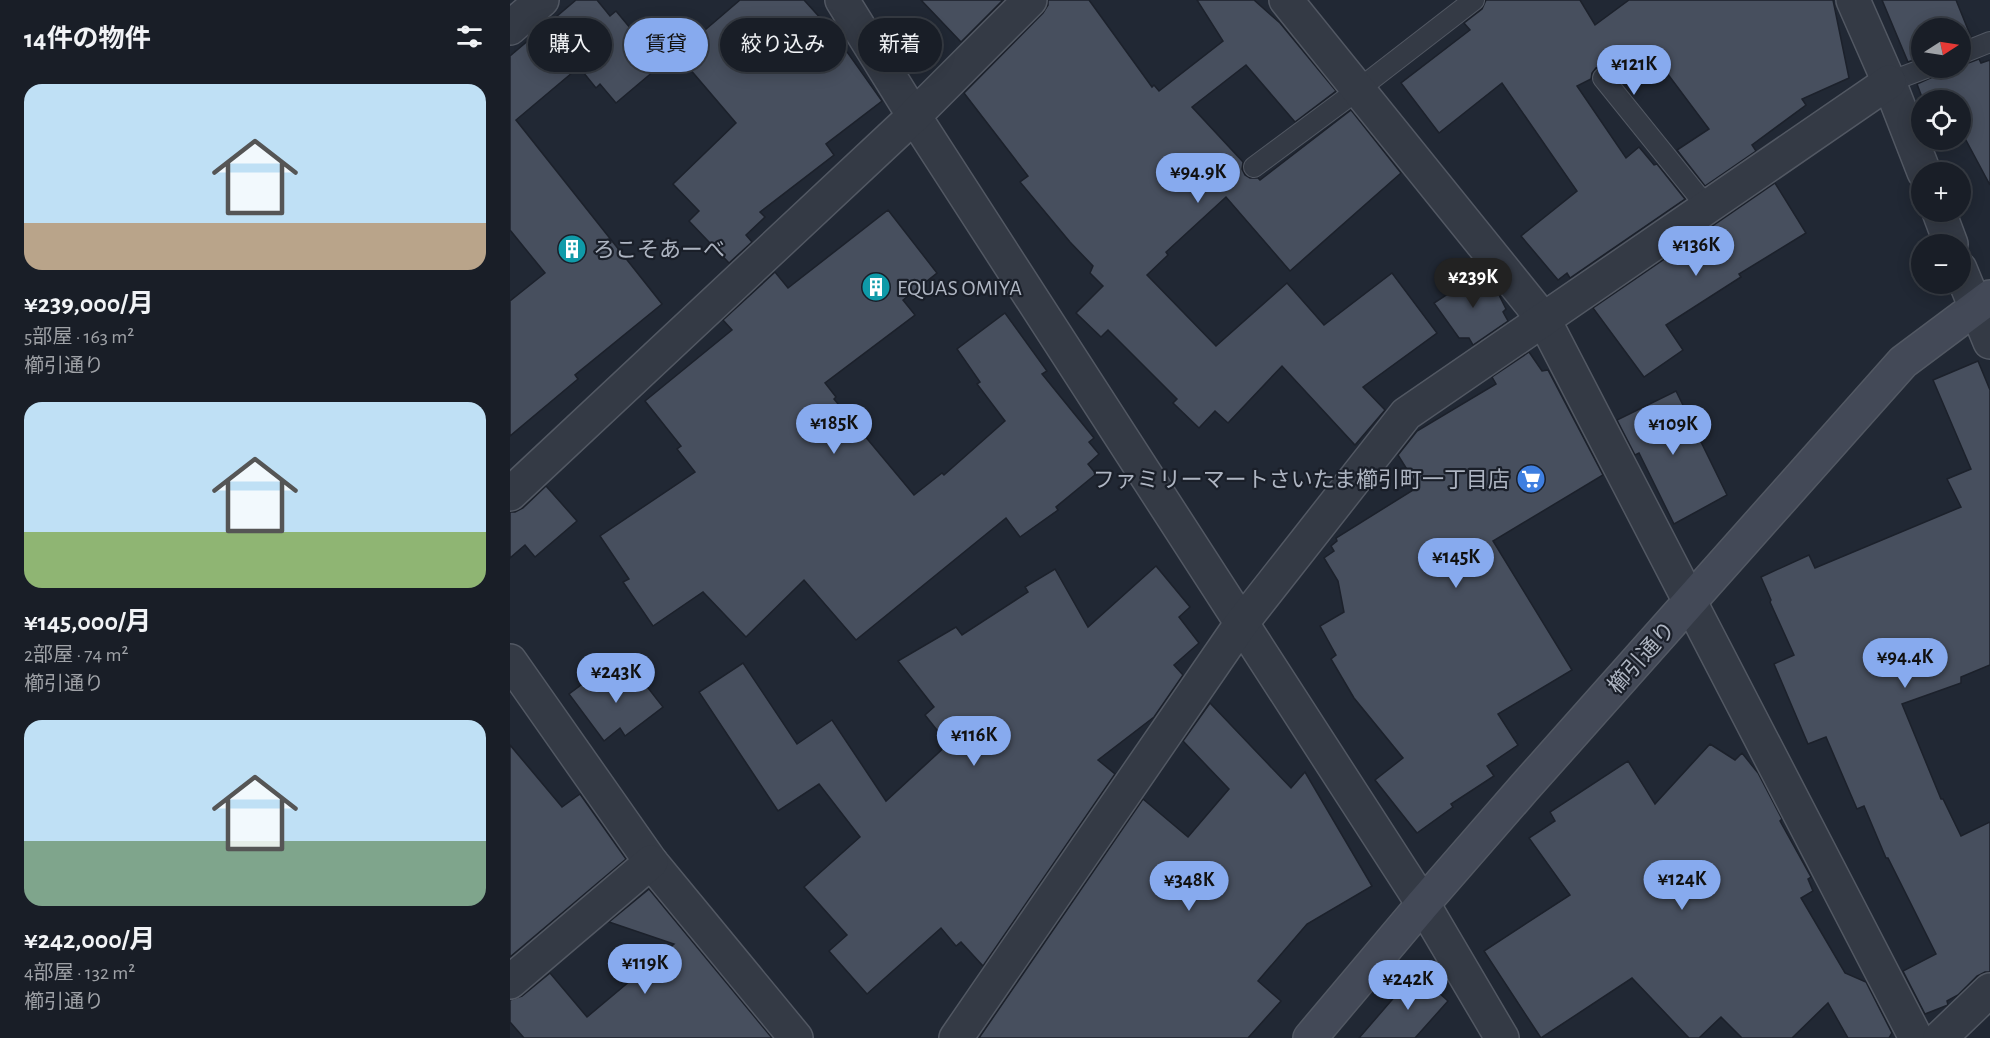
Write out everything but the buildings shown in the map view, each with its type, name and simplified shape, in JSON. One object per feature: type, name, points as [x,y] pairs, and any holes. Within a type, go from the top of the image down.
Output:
[{"type":"street","points":[[510,28],[542,0]]},
{"type":"street","points":[[842,0],[914,116],[1423,904],[1502,1038]]},
{"type":"street","points":[[510,494],[914,116],[1030,0]]},
{"type":"street","points":[[1286,0],[1544,320],[1916,1038]]},
{"type":"street","points":[[1853,0],[1889,82],[1919,162]]},
{"type":"street","points":[[956,1038],[1241,624],[1406,414],[1889,82]]},
{"type":"street","points":[[1971,285],[1983,302],[1990,342]]},
{"type":"street","name":"櫛引通り","points":[[1310,1038],[1423,904],[1903,362],[1983,302]]},
{"type":"street","points":[[515,681],[651,862],[796,1038]]},
{"type":"street","points":[[510,982],[651,862]]},
{"type":"street","points":[[1940,1038],[1990,990]]},
{"type":"lane","points":[[1254,167],[1474,0]]},
{"type":"lane","points":[[1971,50],[1990,42]]},
{"type":"lane","points":[[1889,82],[1911,74]]},
{"type":"lane","points":[[1603,78],[1707,207]]},
{"type":"place","name":"ろこそあーべ","points":[[572,249]]},
{"type":"place","name":"EQUAS OMIYA","points":[[876,287]]},
{"type":"place","name":"ファミリーマートさいたま櫛引町一丁目店","points":[[1531,479]]}]
